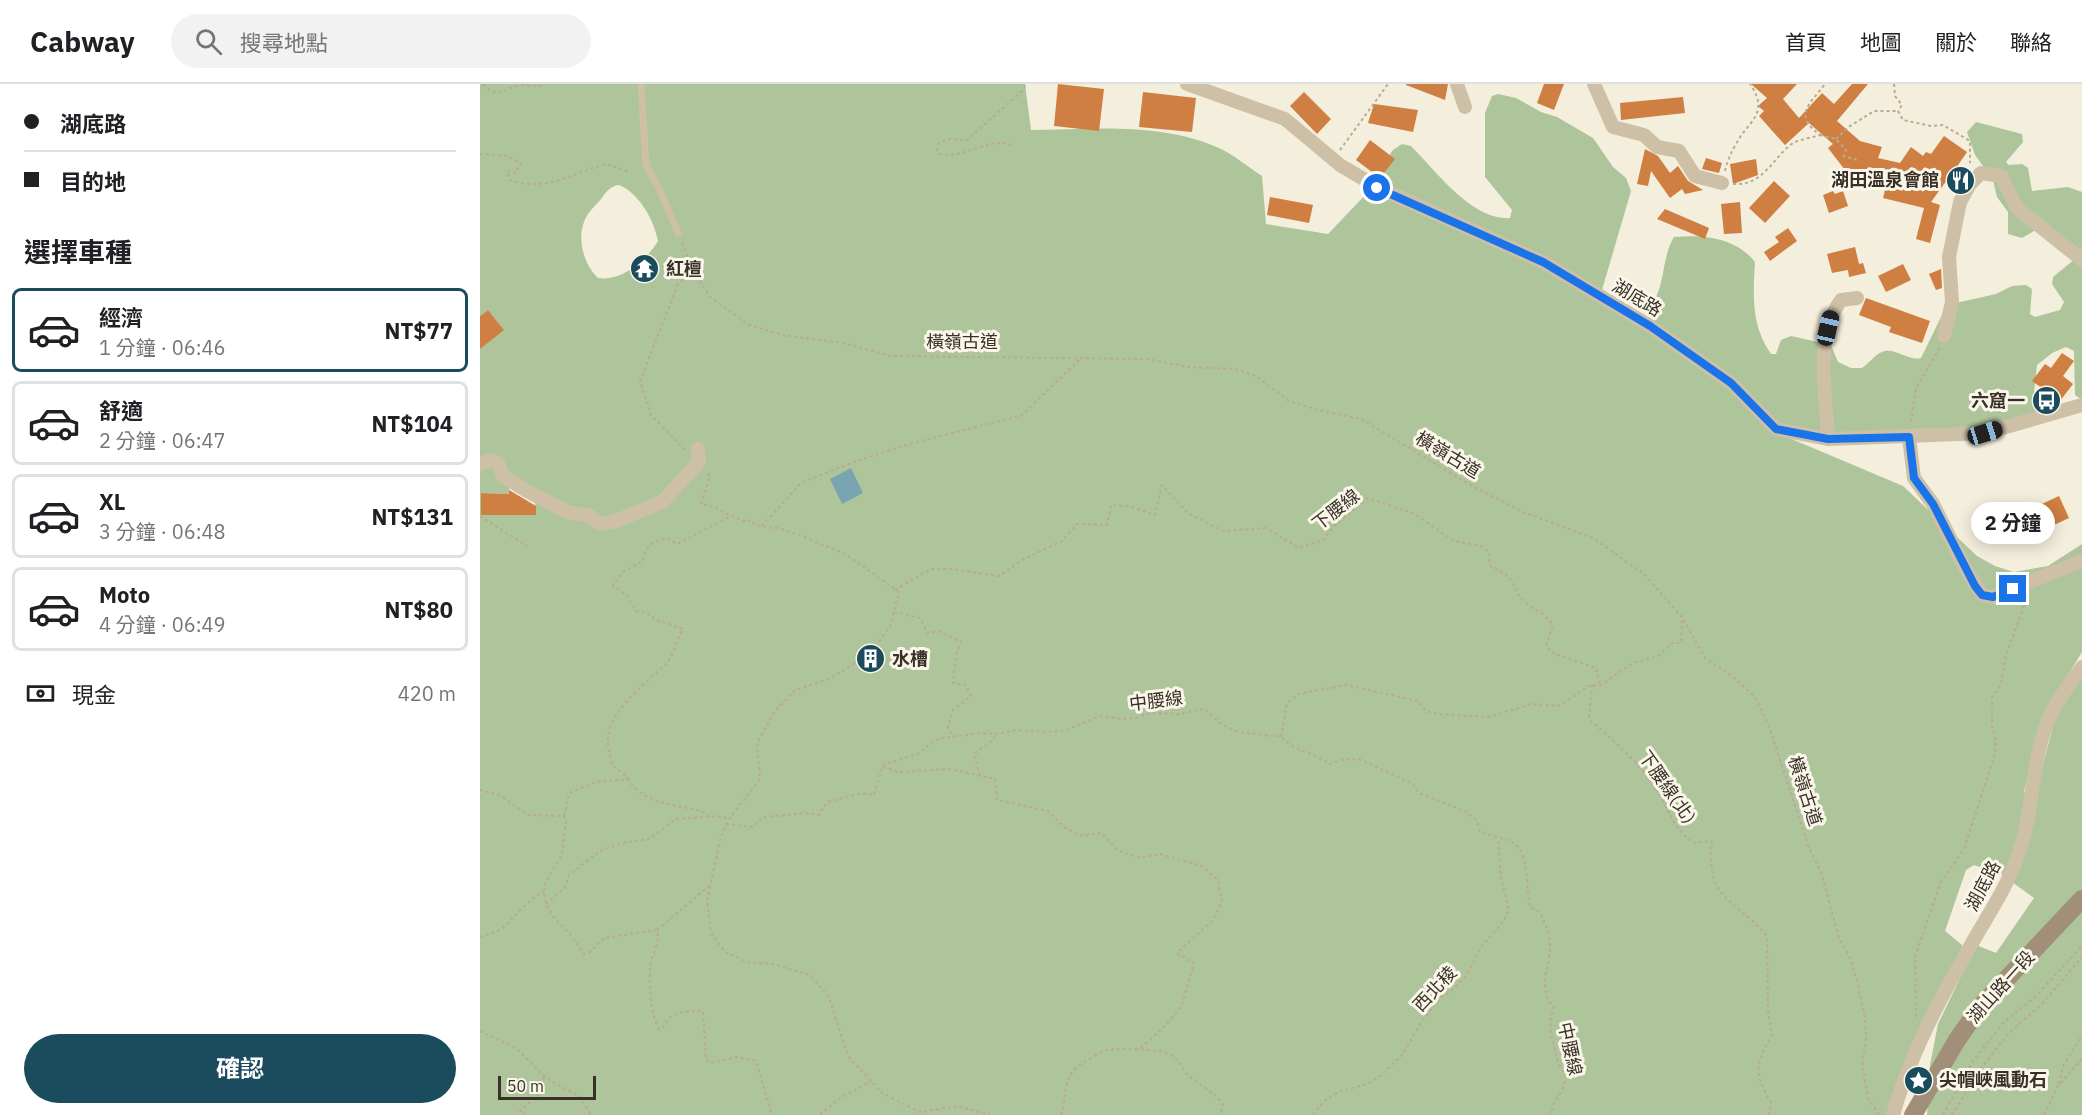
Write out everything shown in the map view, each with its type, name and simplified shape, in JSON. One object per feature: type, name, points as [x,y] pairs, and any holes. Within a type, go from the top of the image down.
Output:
[{"type":"street","name":"湖底路","points":[[1186,84],[1285,119],[1340,165],[1377,188],[1543,262],[1650,326],[1731,383],[1776,429],[1828,439],[1985,433],[2082,405]]},
{"type":"street","points":[[1457,84],[1465,107]]},
{"type":"street","points":[[1594,84],[1613,128],[1644,135],[1657,147],[1679,151],[1695,176],[1722,183]]},
{"type":"street","points":[[1944,336],[1952,302],[1949,257],[1960,202],[1970,184],[1982,173],[2001,176],[2017,208],[2082,260]]},
{"type":"street","points":[[1828,439],[1824,348],[1832,312],[1841,300],[1857,298]]},
{"type":"street","points":[[1909,437],[1914,478],[1933,504],[1965,568],[1982,595],[1993,597],[2082,561]]},
{"type":"street","points":[[480,464],[491,460],[498,463],[503,476],[526,491],[568,512],[590,516],[601,524],[616,521],[662,502],[699,455]]},
{"type":"street","name":"湖底路","points":[[1893,1115],[1919,1045],[1941,997],[2008,881],[2028,820],[2040,748],[2052,712],[2082,667]]},
{"type":"street","name":"湖山路一段","points":[[1913,1115],[1952,1048],[1980,1006],[2082,899]]},
{"type":"lane","points":[[641,84],[646,166],[658,186],[678,233]]},
{"type":"path","points":[[483,84],[489,90],[498,93],[521,85],[536,88],[546,84]]},
{"type":"path","points":[[1012,145],[995,143],[962,156],[940,154],[937,150],[939,143],[948,139],[967,140],[1016,97],[1026,84]]},
{"type":"path","points":[[1337,154],[1388,84]]},
{"type":"path","points":[[1750,84],[1757,99],[1756,119],[1736,144],[1728,160],[1722,183],[1752,182],[1767,172],[1794,142],[1820,135]]},
{"type":"path","points":[[1825,84],[1808,106],[1805,115],[1808,126],[1820,135],[1836,139],[1846,150],[1844,156],[1860,161]]},
{"type":"path","points":[[1894,84],[1895,96],[1902,105],[1898,111]]},
{"type":"path","points":[[1836,139],[1847,128],[1874,111],[1898,111]]},
{"type":"path","points":[[1898,111],[1903,120],[1931,126],[1942,125],[1970,141],[1972,158],[1969,171],[1982,173]]},
{"type":"path","points":[[480,154],[507,156],[521,163],[516,173],[507,171],[510,180],[520,183],[544,185],[554,180],[568,180],[606,164],[627,171],[627,173]]},
{"type":"path","name":"橫嶺古道","points":[[678,233],[693,270],[709,296],[749,325],[783,335],[843,344],[891,356],[1001,355],[1079,360],[1147,359],[1188,367],[1234,369],[1256,376],[1289,401],[1318,411],[1361,419],[1474,487],[1523,512],[1593,538],[1644,574],[1682,617],[1706,658],[1755,697],[1769,726],[1809,848],[1821,872],[1839,938],[1850,958],[1858,984],[1865,1020],[1864,1080],[1868,1098],[1879,1115]]},
{"type":"path","points":[[693,270],[678,284],[640,381],[651,415],[699,455],[710,476],[701,504],[713,505],[729,517],[747,522],[748,520],[761,527],[779,528],[847,555],[899,592],[890,626],[869,655],[829,679],[795,690],[775,711],[758,742],[760,779],[726,824],[709,886],[707,901],[711,933],[725,952],[748,962],[772,964],[810,975],[829,997],[848,1056],[882,1093],[920,1112],[958,1106],[990,1115]]},
{"type":"path","points":[[1909,437],[1916,388],[1940,349],[1944,336]]},
{"type":"path","points":[[761,527],[801,483],[851,462],[902,446],[1022,415],[1079,360]]},
{"type":"path","name":"下腰線","points":[[895,590],[931,569],[951,569],[999,576],[1022,560],[1062,541],[1077,524],[1107,525],[1111,505],[1133,507],[1155,515],[1162,485],[1188,513],[1223,531],[1266,528],[1299,548],[1323,540],[1333,527],[1367,498],[1415,514],[1454,541],[1480,546],[1490,552],[1490,566],[1508,573],[1526,603],[1544,612],[1553,625],[1546,646],[1555,654],[1596,668],[1600,685]]},
{"type":"path","points":[[480,516],[527,546]]},
{"type":"path","points":[[707,817],[702,811],[667,805],[634,789],[626,779],[628,778],[612,765],[608,736],[622,704],[633,697],[654,672],[665,665],[683,629],[656,620],[646,612],[636,611],[627,596],[613,585],[623,572],[643,561],[645,550],[654,541],[667,538],[677,544],[729,517]]},
{"type":"path","points":[[1919,1045],[1914,993],[1915,956],[1941,882],[1964,849],[1995,754],[1992,697],[2001,684],[2006,654],[2024,606],[2022,599],[2013,601]]},
{"type":"path","points":[[894,612],[899,611],[920,618],[928,633],[938,631],[961,642],[956,655],[953,683],[966,685],[971,696],[953,710],[948,727],[953,737]]},
{"type":"path","points":[[1281,737],[1287,703],[1298,694],[1346,685],[1418,701],[1426,711],[1438,714],[1488,717],[1532,704],[1557,706],[1592,685],[1600,685],[1633,663],[1658,656],[1672,642],[1681,643],[1682,617]]},
{"type":"path","name":"下腰線(北)","points":[[1592,685],[1589,720],[1624,748],[1655,787],[1677,830],[1693,843],[1712,840],[1709,866],[1717,890],[1754,921],[1767,936],[1768,1011],[1772,1035],[1758,1058],[1760,1085],[1771,1102],[1769,1115]]},
{"type":"path","name":"中腰線","points":[[883,767],[920,753],[933,741],[953,737],[1016,730],[1048,732],[1066,730],[1100,716],[1128,719],[1150,713],[1178,714],[1204,709],[1223,725],[1239,732],[1281,737],[1289,746],[1316,754],[1330,764],[1341,760],[1359,759],[1413,784],[1419,793],[1467,812],[1477,821],[1480,832],[1515,843],[1521,851],[1527,867],[1526,891],[1530,907],[1540,912],[1548,930],[1550,948],[1544,988],[1547,1001],[1554,1008],[1549,1019],[1551,1033],[1557,1060],[1564,1072],[1565,1083],[1551,1107],[1551,1115]]},
{"type":"path","points":[[980,776],[974,754],[992,741],[996,734]]},
{"type":"path","points":[[726,824],[753,827],[763,817],[809,813],[819,815],[827,802],[862,793],[874,795],[883,767],[899,772],[949,769],[995,779],[997,800],[1048,811],[1063,826],[1080,836],[1102,833],[1117,850],[1140,858],[1160,854],[1202,866],[1218,880],[1222,901],[1213,920],[1177,953],[1194,963],[1181,1007],[1138,1050]]},
{"type":"path","points":[[626,779],[596,782],[569,793],[564,816],[562,854],[545,884],[546,904],[584,954],[590,952],[604,938],[657,930],[709,886]]},
{"type":"path","points":[[480,790],[499,795],[529,815],[564,816]]},
{"type":"path","points":[[546,904],[566,886],[569,875],[600,851],[621,843],[649,839],[676,819],[729,818]]},
{"type":"path","name":"西北稜","points":[[1313,1115],[1323,1102],[1338,1092],[1367,1084],[1379,1077],[1402,1055],[1422,1021],[1440,998],[1467,975],[1481,947],[1503,922],[1509,910],[1500,878],[1498,839]]},
{"type":"path","points":[[480,937],[509,925],[523,907],[540,893],[544,893]]},
{"type":"path","points":[[657,930],[659,936],[650,966],[653,1010],[659,1029],[666,1026],[670,1018],[687,1011],[703,1011],[702,1025],[706,1059],[710,1063],[737,1057],[756,1061],[772,1115]]},
{"type":"path","points":[[1943,1115],[1973,1061],[2003,1023],[2035,997],[2082,946]]},
{"type":"path","points":[[1952,1115],[1981,1068],[2008,1033],[2042,1004],[2082,957]]},
{"type":"path","points":[[480,1031],[516,1048],[544,1076],[580,1097],[591,1115]]},
{"type":"path","points":[[2044,1115],[2058,1086],[2063,1066],[2082,1036]]},
{"type":"path","points":[[1061,1115],[1068,1080],[1081,1063],[1105,1050],[1159,1050],[1174,1057],[1190,1077],[1213,1091],[1223,1104],[1220,1115]]},
{"type":"path","points":[[2058,1086],[2082,1059]]},
{"type":"path","points":[[526,1115],[520,1111],[541,1092],[544,1076]]},
{"type":"path","points":[[820,1115],[839,1099],[871,1081]]},
{"type":"path","points":[[935,1115],[939,1109]]},
{"type":"green space","points":[[480,84],[1025,84],[1031,130],[1103,128],[1151,131],[1197,140],[1225,151],[1262,176],[1266,224],[1328,234],[1369,191],[1539,267],[1646,328],[1729,386],[1775,432],[1903,486],[1977,556],[1995,566],[2014,572],[2048,566],[2082,544],[2082,652],[2046,711],[2036,740],[2024,792],[2030,795],[2006,876],[1974,865],[1966,870],[1945,931],[1962,945],[1961,955],[1894,1115],[480,1115],[480,349],[503,329],[488,310],[480,316]],"holes":[[[619,185],[633,194],[644,208],[658,241],[640,262],[624,273],[616,277],[598,278],[593,273],[583,252],[582,229],[591,210],[608,190]],[[509,488],[535,500],[536,515],[508,514]],[[481,493],[508,494],[508,514],[481,515]]]},
{"type":"green space","points":[[1498,94],[1516,98],[1541,112],[1557,117],[1593,138],[1613,167],[1626,178],[1631,191],[1602,290],[1374,179],[1393,150],[1402,144],[1411,146],[1468,203],[1496,217],[1510,218],[1512,210],[1485,177],[1485,113],[1492,96]]},
{"type":"green space","points":[[1976,122],[2022,134],[2023,142],[2006,162],[2009,165],[2022,164],[2028,168],[2032,191],[2068,187],[2082,192],[2082,400],[2075,395],[2074,351],[2066,347],[2052,353],[2037,365],[2034,392],[2042,401],[2042,409],[2037,414],[1987,429],[1831,434],[1778,426],[1647,319],[1648,310],[1659,290],[1670,244],[1674,237],[1685,236],[1719,239],[1739,248],[1755,262],[1755,310],[1764,343],[1771,354],[1776,354],[1781,340],[1791,336],[1831,345],[1838,362],[1851,368],[1862,368],[1885,351],[1916,359],[1921,358],[1945,309],[1956,303],[1996,294],[2012,286],[2026,285],[2032,289],[2030,314],[2035,317],[2060,310],[2064,302],[2052,284],[2053,277],[2081,254],[2081,250],[2044,225],[2022,238],[2008,234],[2008,212],[1997,197],[1993,180],[1975,155],[1967,132]]},
{"type":"green space","points":[[2082,674],[2082,1115],[1927,1115],[1930,1065],[1938,1024],[1976,945],[1996,953],[2034,898],[2012,882],[2056,715]]},
{"type":"water","points":[[851,468],[863,493],[842,504],[830,479]]},
{"type":"building","points":[[1058,84],[1104,89],[1099,131],[1054,126]]},
{"type":"building","points":[[1406,84],[1448,84],[1445,100],[1406,85]]},
{"type":"building","points":[[1544,84],[1564,84],[1554,110],[1537,103]]},
{"type":"building","points":[[1751,84],[1797,84],[1783,99],[1799,118],[1822,93],[1834,104],[1852,84],[1868,84],[1837,121],[1860,141],[1882,147],[1878,158],[1900,163],[1911,147],[1923,156],[1926,152],[1931,154],[1944,136],[1967,152],[1954,171],[1967,174],[1960,184],[1947,180],[1931,202],[1940,205],[1930,243],[1916,239],[1924,208],[1883,198],[1887,182],[1845,170],[1828,148],[1833,144],[1809,123],[1785,145],[1759,116],[1764,111],[1758,106],[1767,98]]},
{"type":"building","points":[[1143,92],[1196,98],[1192,132],[1139,127]]},
{"type":"building","points":[[1304,92],[1331,119],[1317,134],[1290,106]]},
{"type":"building","points":[[1683,97],[1685,113],[1621,120],[1620,103]]},
{"type":"building","points":[[1374,104],[1418,110],[1413,132],[1368,123]]},
{"type":"building","points":[[1370,140],[1395,159],[1380,178],[1356,160]]},
{"type":"building","points":[[1645,149],[1658,156],[1670,173],[1678,166],[1688,181],[1703,190],[1685,194],[1682,189],[1670,198],[1651,171],[1648,186],[1637,184]]},
{"type":"building","points":[[1706,158],[1722,163],[1719,173],[1702,169]]},
{"type":"building","points":[[1756,159],[1758,175],[1733,184],[1730,164]]},
{"type":"building","points":[[1774,181],[1790,196],[1765,223],[1749,208]]},
{"type":"building","points":[[1833,191],[1835,194],[1843,191],[1848,206],[1829,213],[1823,195]]},
{"type":"building","points":[[1270,197],[1313,205],[1309,223],[1267,215]]},
{"type":"building","points":[[1740,202],[1742,233],[1724,234],[1721,204]]},
{"type":"building","points":[[1665,209],[1709,228],[1705,239],[1657,219]]},
{"type":"building","points":[[1788,228],[1797,241],[1770,261],[1764,252],[1779,242],[1775,237]]},
{"type":"building","points":[[1855,247],[1859,264],[1863,263],[1866,273],[1849,277],[1848,270],[1832,273],[1827,254]]},
{"type":"building","name":"紅檀","points":[[646,261],[652,271],[644,277],[637,266]]},
{"type":"building","points":[[1903,264],[1911,280],[1886,292],[1878,276]]},
{"type":"building","points":[[1941,269],[1942,288],[1936,290],[1929,274]]},
{"type":"building","points":[[1866,298],[1930,321],[1922,343],[1889,332],[1891,327],[1859,315]]},
{"type":"building","points":[[488,310],[504,330],[480,349],[480,316]]},
{"type":"building","points":[[2062,353],[2074,361],[2063,376],[2073,384],[2060,401],[2032,381],[2045,364],[2051,368]]},
{"type":"building","points":[[509,490],[536,506],[536,515],[481,515],[481,493],[509,494]]},
{"type":"building","points":[[2059,496],[2069,518],[2039,532],[2029,510]]},
{"type":"place","name":"湖田溫泉會館","points":[[1960,180]]},
{"type":"place","name":"紅檀","points":[[645,269]]},
{"type":"place","name":"六窟一","points":[[2046,401]]},
{"type":"place","name":"水槽","points":[[871,659]]},
{"type":"place","name":"尖帽峽風動石","points":[[1918,1080]]},
{"type":"route","points":[[1377,188],[1543,262],[1650,326],[1731,383],[1776,429],[1828,439],[1909,437],[1914,478],[1933,504],[1975,586],[1982,595],[1993,597],[2013,589]]}]
